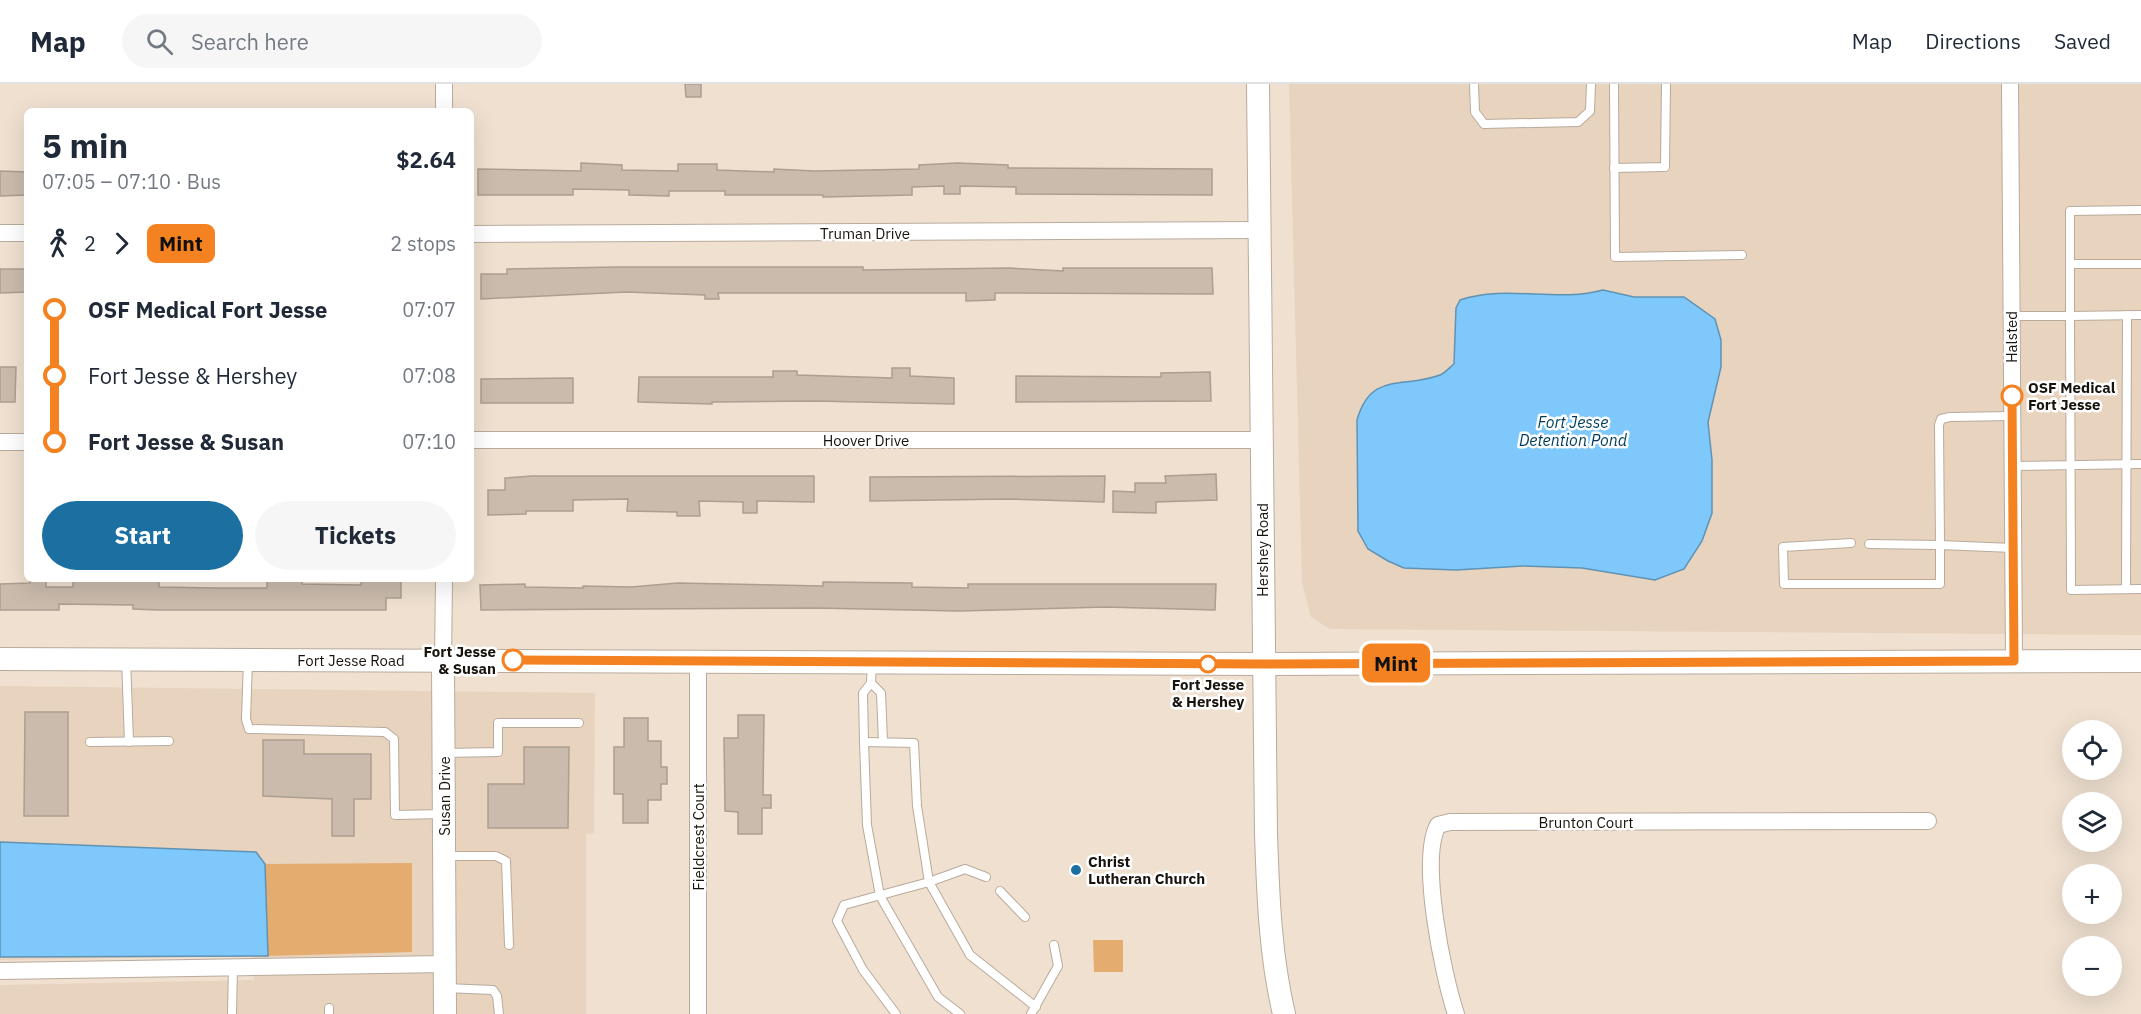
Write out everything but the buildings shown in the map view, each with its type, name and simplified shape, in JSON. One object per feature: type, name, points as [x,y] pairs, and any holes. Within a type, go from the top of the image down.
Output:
[{"type":"main road","name":"Hershey Road","points":[[1258,84],[1263,664],[1269,906],[1278,989],[1284,1014]]},
{"type":"main road","name":"Fort Jesse Road","points":[[0,659],[698,661],[872,672],[1263,664],[2141,661]]},
{"type":"main road","name":"Susan Drive","points":[[443,660],[445,1014]]},
{"type":"street","points":[[444,84],[444,108]]},
{"type":"street","name":"Halsted","points":[[2010,84],[2014,661]]},
{"type":"street","name":"Truman Drive","points":[[474,234],[1259,230]]},
{"type":"street","points":[[0,233],[24,233]]},
{"type":"street","name":"Hoover Drive","points":[[474,440],[1262,440]]},
{"type":"street","points":[[0,442],[24,441]]},
{"type":"street","name":"Susan Drive","points":[[443,660],[444,582]]},
{"type":"street","name":"Fieldcrest Court","points":[[698,661],[698,1014]]},
{"type":"street","name":"Brunton Court","points":[[1456,1014],[1441,952],[1433,894],[1432,836],[1438,825],[1450,822],[1928,821]]},
{"type":"street","points":[[0,971],[445,964]]},
{"type":"lane","points":[[1474,84],[1475,112],[1484,124],[1578,123],[1590,111],[1591,84]]},
{"type":"lane","points":[[1614,84],[1615,257],[1742,255]]},
{"type":"lane","points":[[1614,168],[1665,167],[1666,84]]},
{"type":"lane","points":[[2141,210],[2070,211],[2071,590],[2141,589]]},
{"type":"lane","points":[[2070,264],[2141,264]]},
{"type":"lane","points":[[2126,589],[2127,315]]},
{"type":"lane","points":[[2011,316],[2141,315]]},
{"type":"lane","points":[[1851,543],[1783,547],[1784,584],[1940,584],[1939,425],[1941,418],[2012,416]]},
{"type":"lane","points":[[2012,466],[2141,464]]},
{"type":"lane","points":[[1869,544],[2013,548]]},
{"type":"lane","points":[[126,659],[129,742]]},
{"type":"lane","points":[[248,659],[246,718],[249,729],[385,732],[394,739],[395,815],[444,814]]},
{"type":"lane","points":[[872,672],[863,693],[864,742],[867,825],[880,896],[938,997],[960,1014]]},
{"type":"lane","points":[[872,672],[881,693],[883,742]]},
{"type":"lane","points":[[444,753],[498,752],[498,723],[579,723]]},
{"type":"lane","points":[[90,742],[169,741]]},
{"type":"lane","points":[[864,742],[914,743],[917,806],[929,882],[970,955],[1033,1010],[1059,966],[1054,945]]},
{"type":"lane","points":[[444,855],[496,856],[506,861],[509,945]]},
{"type":"lane","points":[[896,1014],[863,970],[837,921],[844,905],[929,882],[965,869],[986,877]]},
{"type":"lane","points":[[1000,891],[1025,917]]},
{"type":"lane","points":[[232,1014],[233,968]]},
{"type":"lane","points":[[445,988],[494,990],[500,1014]]},
{"type":"shaded area","points":[[1289,84],[2141,84],[2141,635],[1330,629],[1311,617],[1302,583]]},
{"type":"shaded area","points":[[0,686],[595,693],[594,833],[586,834],[586,1014],[0,1014],[0,985],[254,980],[253,956],[0,960]]},
{"type":"shaded area","points":[[412,863],[412,952],[268,956],[265,864]]},
{"type":"shaded area","points":[[1093,940],[1123,940],[1123,972],[1094,972]]},
{"type":"water","name":"Fort Jesse Detention Pond","points":[[1603,290],[1634,297],[1684,297],[1715,319],[1721,340],[1721,367],[1708,422],[1712,460],[1712,513],[1702,541],[1684,569],[1655,580],[1582,568],[1523,566],[1456,570],[1404,568],[1368,549],[1358,531],[1357,420],[1363,405],[1371,394],[1390,384],[1440,375],[1454,364],[1456,308],[1460,300],[1495,294],[1568,295]]},
{"type":"water","points":[[0,842],[256,852],[265,864],[268,956],[0,957]]},
{"type":"bus line","name":"Mint","points":[[513,660],[1263,664],[2014,661],[2012,396]]},
{"type":"place","name":"OSF Medical Fort Jesse","points":[[2012,396]]},
{"type":"place","name":"Fort Jesse & Susan","points":[[513,660]]},
{"type":"place","name":"Fort Jesse & Hershey","points":[[1208,664]]},
{"type":"place","name":"Christ Lutheran Church","points":[[1076,870]]}]
